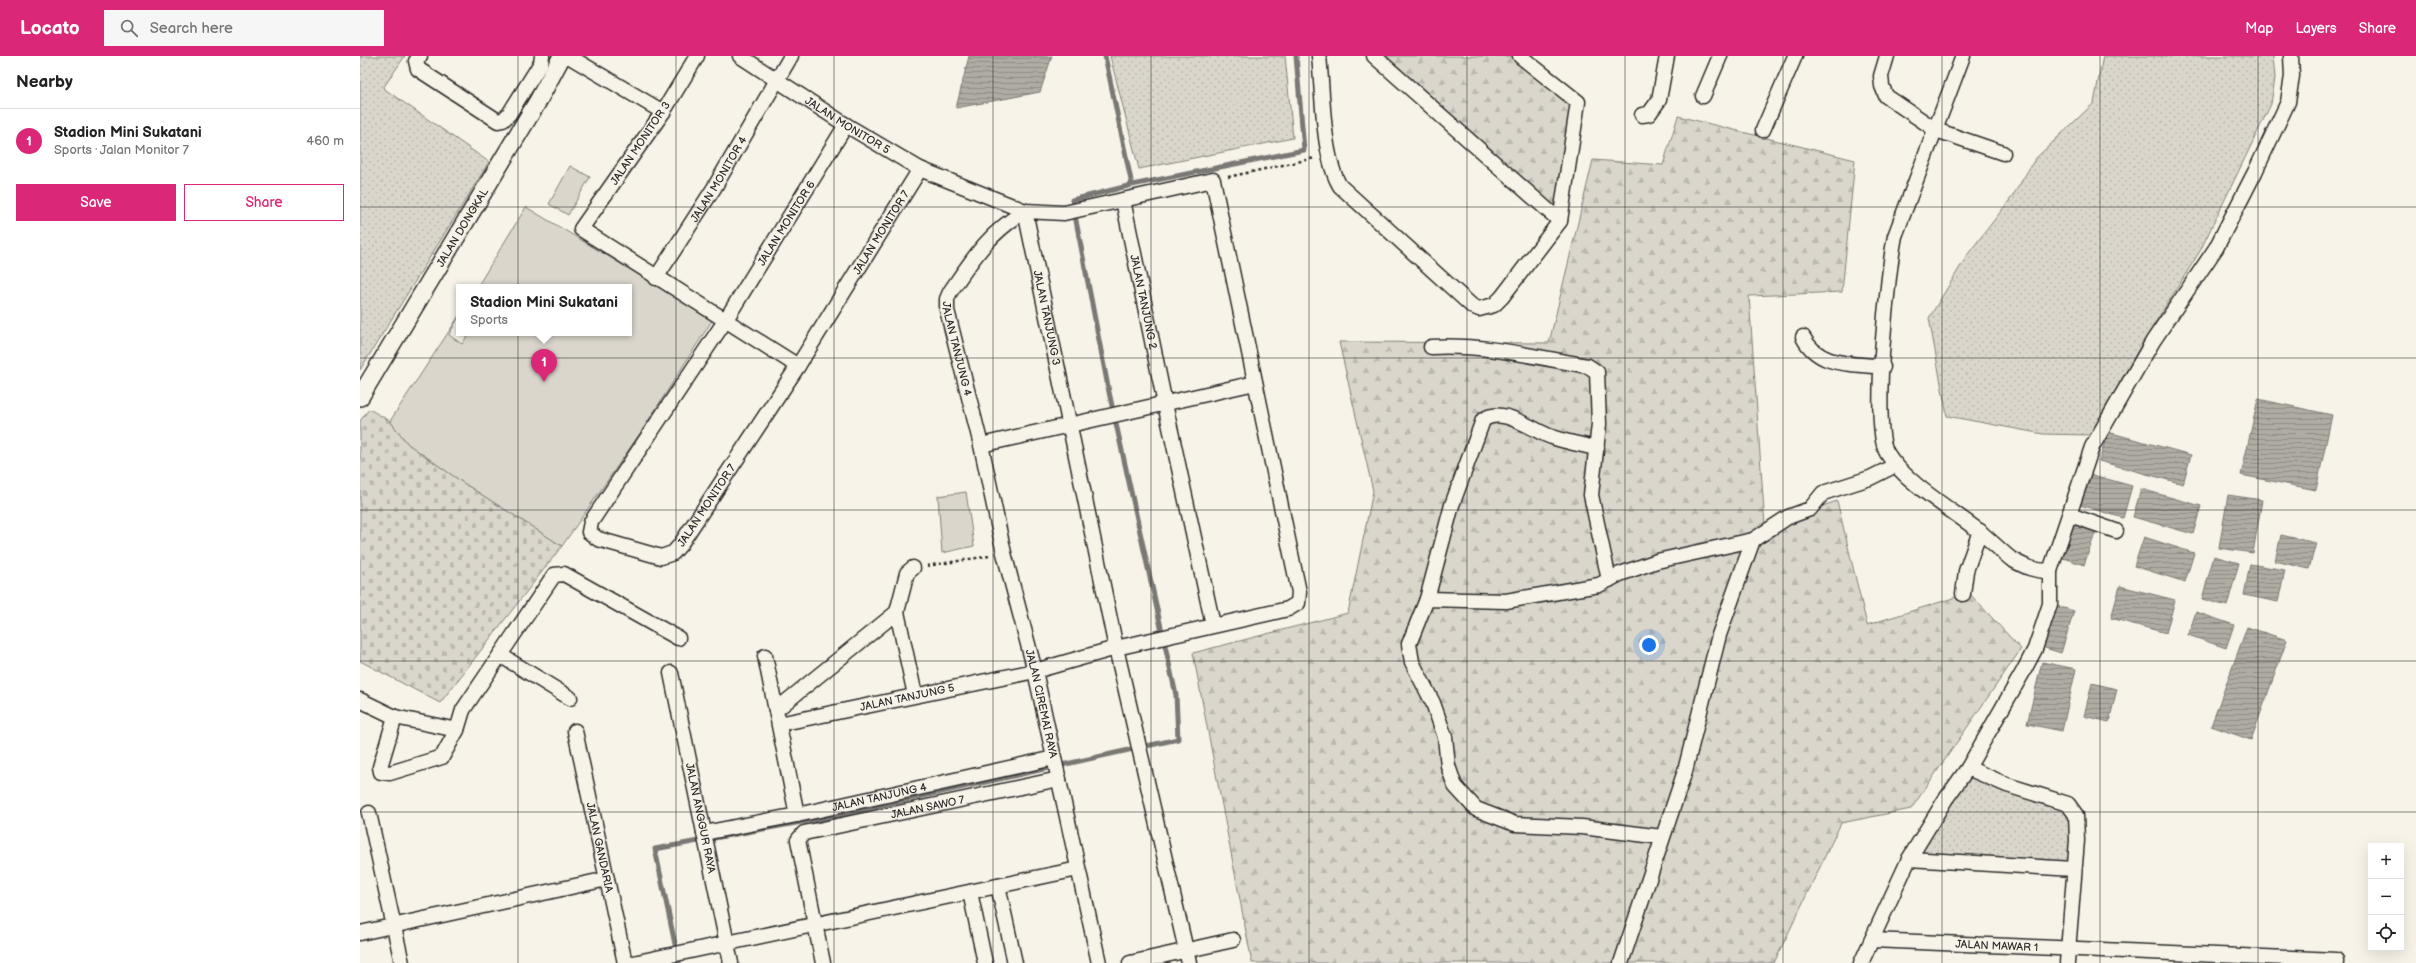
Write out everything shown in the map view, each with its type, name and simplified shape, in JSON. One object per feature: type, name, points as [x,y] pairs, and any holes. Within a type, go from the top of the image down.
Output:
[{"type":"street","points":[[420,56],[416,61],[418,69],[498,121],[503,120],[509,114],[541,63],[542,56]]},
{"type":"street","name":"JALAN MONITOR 3","points":[[656,278],[581,229],[663,112],[697,56]]},
{"type":"street","name":"JALAN MONITOR 5","points":[[740,56],[846,125],[920,169],[1025,211],[1071,211],[1213,180]]},
{"type":"street","name":"JALAN MONITOR 4","points":[[656,278],[714,188],[777,79],[792,56]]},
{"type":"street","points":[[1320,56],[1329,155],[1335,177],[1340,186],[1472,306],[1479,309],[1494,305],[1502,297],[1560,221],[1578,102],[1520,56]]},
{"type":"street","points":[[1374,56],[1560,221]]},
{"type":"street","points":[[1642,115],[1649,114],[1659,100],[1667,56]]},
{"type":"street","points":[[1703,96],[1720,56]]},
{"type":"street","points":[[1764,130],[1796,56]]},
{"type":"street","points":[[1887,56],[1881,76],[1882,86],[1886,96],[1936,130],[2003,154]]},
{"type":"street","points":[[1963,56],[1895,236],[1887,288],[1883,367],[1882,442],[1886,452],[1896,465],[1945,507],[1980,531],[2011,559],[2027,568],[2038,571],[2050,571]]},
{"type":"street","points":[[1861,963],[1909,860],[1945,800],[1968,768],[2024,672],[2035,649],[2050,604],[2050,571],[2070,516],[2085,466],[2099,432],[2153,341],[2216,248],[2279,125],[2291,89],[2291,56]]},
{"type":"street","points":[[566,57],[663,112]]},
{"type":"street","name":"JALAN DONGKAL","points":[[360,397],[566,57]]},
{"type":"street","points":[[522,94],[538,101]]},
{"type":"street","name":"JALAN MONITOR 6","points":[[725,321],[846,125]]},
{"type":"street","name":"JALAN MONITOR 7","points":[[725,321],[592,522],[589,532],[598,539],[661,557],[673,553],[680,545],[798,366],[920,169]]},
{"type":"street","points":[[981,445],[1255,383],[1213,180]]},
{"type":"street","name":"JALAN TANJUNG 2","points":[[1123,200],[1165,404],[1214,625]]},
{"type":"street","name":"JALAN TANJUNG 3","points":[[1025,211],[1116,648],[1187,957]]},
{"type":"street","name":"JALAN TANJUNG 4","points":[[981,445],[947,310],[947,299],[950,292],[981,247],[998,229],[1025,211]]},
{"type":"street","points":[[656,278],[798,366]]},
{"type":"street","points":[[1803,337],[1809,348],[1826,360],[1883,367]]},
{"type":"street","points":[[1431,347],[1461,345],[1480,347],[1594,368],[1597,372],[1599,424],[1591,495],[1609,580]]},
{"type":"street","name":"JALAN TANJUNG 5","points":[[777,717],[915,695],[1035,671],[1116,648],[1288,609],[1295,606],[1300,599],[1255,383]]},
{"type":"street","points":[[1597,448],[1551,437],[1516,420],[1498,415],[1488,416],[1483,420],[1452,506],[1427,599],[1409,644],[1412,662],[1433,703],[1445,737],[1448,766],[1455,786],[1476,809],[1515,824],[1582,827],[1662,838]]},
{"type":"street","name":"JALAN CIREMAI RAYA","points":[[981,445],[1004,553],[1035,671],[1099,963]]},
{"type":"street","points":[[1427,599],[1506,601],[1588,588],[1620,574],[1657,561],[1719,549],[1752,540],[1788,516],[1810,509],[1823,493],[1870,478],[1896,465]]},
{"type":"street","points":[[2070,516],[2116,531]]},
{"type":"street","points":[[1963,594],[1966,571],[1980,531]]},
{"type":"street","points":[[1621,963],[1692,745],[1718,635],[1752,540]]},
{"type":"street","points":[[913,568],[908,573],[897,612],[915,695]]},
{"type":"street","points":[[395,717],[380,767],[382,772],[390,773],[442,757],[457,730],[463,710],[554,574],[564,574],[678,638]]},
{"type":"street","points":[[777,717],[897,612]]},
{"type":"street","points":[[500,655],[570,698]]},
{"type":"street","points":[[764,656],[797,815]]},
{"type":"street","name":"JALAN ANGGUR RAYA","points":[[671,673],[731,963]]},
{"type":"street","points":[[360,700],[395,717],[457,730]]},
{"type":"street","name":"JALAN GANDARIA","points":[[575,731],[625,963]]},
{"type":"street","name":"JALAN TANJUNG 4","points":[[705,840],[797,815],[1057,768]]},
{"type":"street","name":"JALAN SAWO 7","points":[[816,925],[798,840],[804,833],[1057,768]]},
{"type":"street","points":[[1968,768],[2007,785],[2068,804],[2076,815],[2077,840],[2067,956]]},
{"type":"street","points":[[369,813],[402,963]]},
{"type":"street","points":[[1909,860],[2074,869]]},
{"type":"street","points":[[633,963],[1078,869]]},
{"type":"street","points":[[360,933],[607,879]]},
{"type":"street","points":[[998,886],[1015,963]]},
{"type":"street","points":[[970,892],[985,963]]},
{"type":"street","points":[[816,925],[824,963]]},
{"type":"street","points":[[1130,963],[1187,957],[1233,940]]},
{"type":"street","name":"JALAN MAWAR 1","points":[[1872,940],[2067,956],[2336,960],[2336,963]]},
{"type":"path","points":[[1213,180],[1329,155]]},
{"type":"path","points":[[913,568],[1004,553]]},
{"type":"green space","points":[[360,56],[405,56],[383,88],[489,162],[360,370]]},
{"type":"green space","points":[[1110,56],[1285,56],[1293,138],[1139,169]]},
{"type":"green space","points":[[1374,56],[1520,56],[1578,102],[1560,221]]},
{"type":"green space","points":[[2103,56],[2273,56],[2275,78],[2271,104],[2200,251],[2137,352],[2090,435],[2043,434],[1947,416],[1929,318],[1968,254],[2012,197],[2035,159],[2094,103]]},
{"type":"green space","points":[[1678,116],[1855,160],[1842,292],[1749,296],[1765,526],[1837,501],[1867,625],[1969,593],[2021,649],[1911,809],[1841,823],[1774,963],[1252,963],[1193,653],[1348,613],[1373,491],[1339,342],[1549,343],[1593,160],[1663,165]]},
{"type":"green space","points":[[570,166],[590,177],[568,215],[549,204]]},
{"type":"green space","points":[[526,207],[713,319],[641,432],[562,546],[462,482],[408,444],[390,421],[456,321],[449,335],[462,344],[467,336],[632,336],[632,284],[479,284]]},
{"type":"green space","points":[[369,409],[390,421],[408,444],[462,482],[562,546],[440,703],[360,661],[360,421]]},
{"type":"green space","points":[[966,492],[974,546],[942,553],[938,496]]},
{"type":"green space","points":[[1968,768],[2041,797],[2076,815],[2074,869],[1909,859]]},
{"type":"shaded area","points":[[969,56],[1052,56],[1040,92],[956,108]]},
{"type":"shaded area","points":[[2258,399],[2332,415],[2316,490],[2241,475]]},
{"type":"shaded area","points":[[2108,432],[2191,455],[2183,484],[2099,461]]},
{"type":"shaded area","points":[[2089,474],[2132,486],[2123,518],[2080,505]]},
{"type":"shaded area","points":[[2141,489],[2201,506],[2193,534],[2133,517]]},
{"type":"shaded area","points":[[2228,495],[2262,500],[2253,553],[2219,548]]},
{"type":"shaded area","points":[[2073,520],[2097,528],[2084,565],[2060,557]]},
{"type":"shaded area","points":[[2281,535],[2316,543],[2309,569],[2275,561]]},
{"type":"shaded area","points":[[2144,537],[2194,553],[2185,582],[2134,566]]},
{"type":"shaded area","points":[[2214,556],[2239,563],[2227,606],[2202,599]]},
{"type":"shaded area","points":[[2250,564],[2285,570],[2278,602],[2244,595]]},
{"type":"shaded area","points":[[2120,586],[2175,600],[2166,633],[2111,618]]},
{"type":"shaded area","points":[[2055,605],[2074,611],[2061,653],[2042,647]]},
{"type":"shaded area","points":[[2196,612],[2234,625],[2226,648],[2188,635]]},
{"type":"shaded area","points":[[2247,627],[2287,640],[2251,740],[2211,726]]},
{"type":"shaded area","points":[[2042,662],[2076,669],[2062,731],[2027,724]]},
{"type":"shaded area","points":[[2092,683],[2117,689],[2109,722],[2084,716]]},
{"type":"waterway","points":[[1105,56],[1132,185]]},
{"type":"waterway","points":[[679,963],[655,849],[829,817],[1178,739],[1176,695],[1109,392],[1072,200],[1132,185],[1304,150],[1296,56]]},
{"type":"place","name":"Stadion Mini Sukatani","points":[[544,382]]}]
